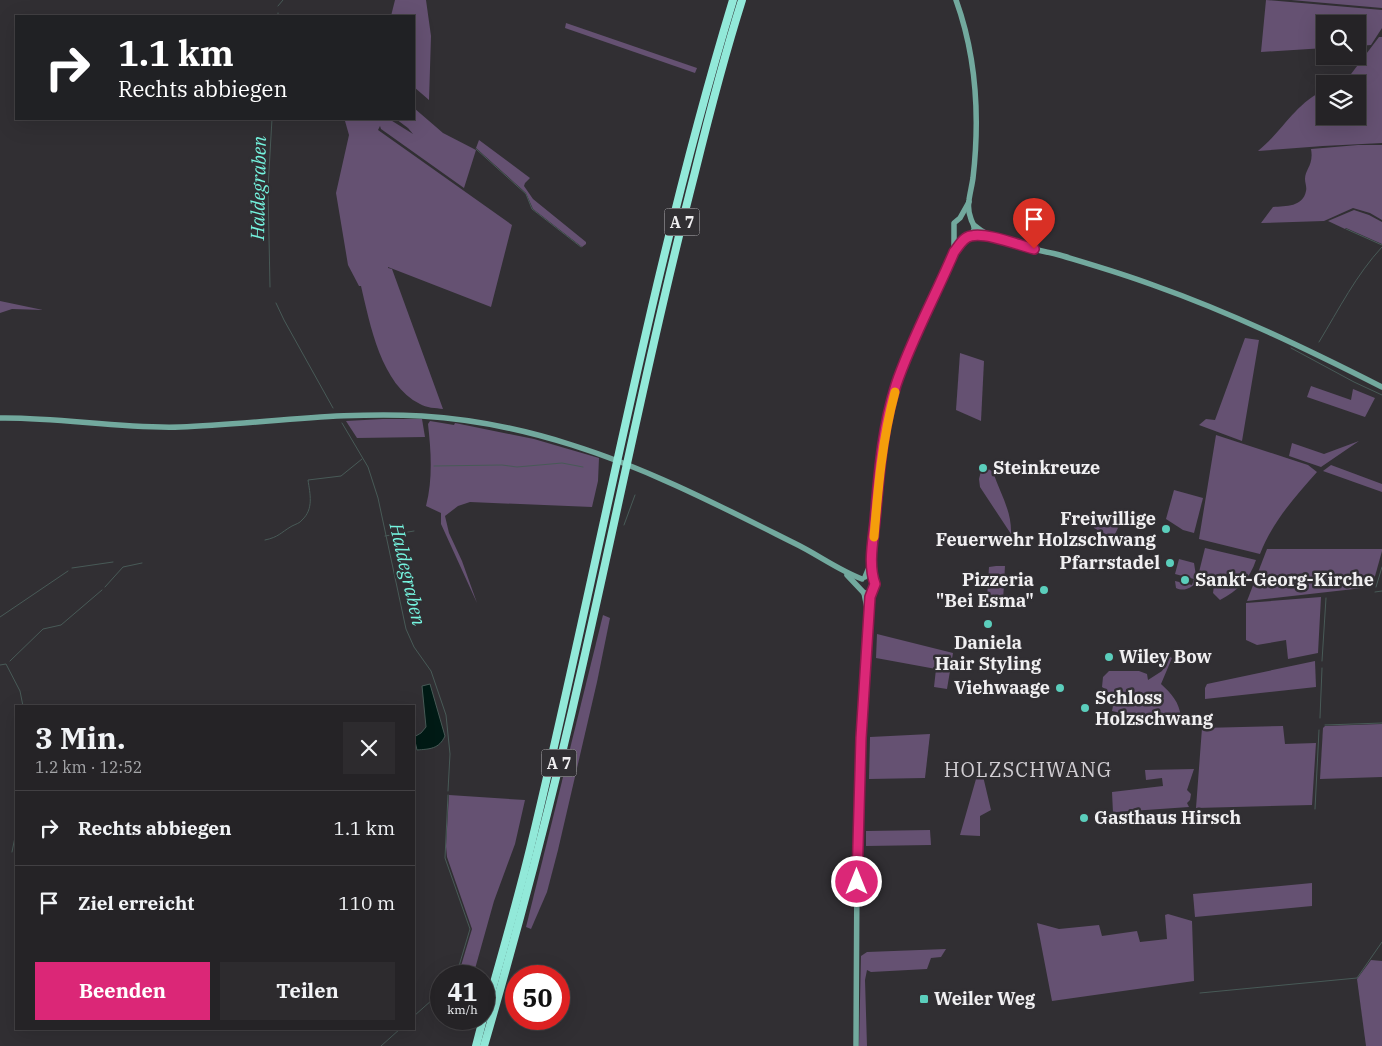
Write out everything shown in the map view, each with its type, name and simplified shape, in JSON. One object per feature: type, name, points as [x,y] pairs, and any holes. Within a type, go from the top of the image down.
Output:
[{"type":"highway","name":"A 7","points":[[495,978],[533,839],[619,476],[668,243],[706,94],[733,0]]},
{"type":"highway","name":"A 7","points":[[626,445],[714,97],[742,0]]},
{"type":"highway","name":"A 7","points":[[484,1046],[539,848],[583,663],[619,476]]},
{"type":"highway","name":"A 7","points":[[476,1046],[481,1030]]},
{"type":"main road","points":[[859,586],[866,578],[872,558],[880,467],[892,402],[906,361],[954,252],[973,233],[969,202],[976,151],[976,89],[968,42],[956,0]]},
{"type":"main road","points":[[954,252],[954,223],[960,218],[969,202]]},
{"type":"main road","points":[[960,218],[964,217],[994,237]]},
{"type":"main road","points":[[954,232],[959,237],[994,237],[1109,270],[1198,302],[1270,332],[1382,387]]},
{"type":"main road","points":[[0,418],[30,418],[128,426],[170,427],[370,416],[426,416],[525,432],[573,445],[642,472],[774,532],[840,568],[866,578],[875,587],[867,593]]},
{"type":"main road","points":[[840,568],[867,593],[868,612],[857,863],[856,1046]]},
{"type":"shaded area","points":[[395,0],[426,0],[431,36],[429,100],[415,88],[415,15],[391,15]]},
{"type":"shaded area","points":[[1266,0],[1382,10],[1382,28],[1371,45],[1366,45],[1366,15],[1316,15],[1316,49],[1261,52]]},
{"type":"shaded area","points":[[1291,0],[1382,0],[1382,8]]},
{"type":"shaded area","points":[[566,23],[697,68],[695,73],[565,28]]},
{"type":"shaded area","points":[[1379,37],[1382,37],[1382,143],[1258,151],[1297,110],[1316,94],[1316,125],[1366,125],[1366,75],[1350,75],[1358,65],[1366,65],[1366,54]]},
{"type":"shaded area","points":[[415,109],[443,133],[476,150],[464,188],[381,129],[380,126],[378,130],[512,225],[491,307],[388,267],[392,269],[443,409],[422,405],[407,395],[396,383],[379,352],[361,286],[359,286],[348,265],[336,193],[349,135],[345,121],[391,120],[413,134],[397,120],[415,120]]},
{"type":"shaded area","points":[[479,140],[530,178],[524,186],[533,199],[586,242],[586,244],[582,247],[533,209],[526,193],[476,148]]},
{"type":"shaded area","points":[[1382,145],[1382,220],[1370,213],[1353,208],[1324,221],[1261,223],[1273,207],[1293,205],[1298,203],[1304,196],[1306,190],[1305,175],[1311,159],[1311,149]]},
{"type":"shaded area","points":[[1354,210],[1382,222],[1382,244],[1328,221]]},
{"type":"shaded area","points":[[0,301],[43,310],[12,309],[0,313]]},
{"type":"shaded area","points":[[1245,338],[1259,340],[1242,441],[1199,425],[1206,419],[1215,420]]},
{"type":"shaded area","points":[[960,353],[984,361],[981,421],[956,410]]},
{"type":"shaded area","points":[[1311,386],[1351,400],[1353,389],[1375,398],[1365,417],[1307,397]]},
{"type":"shaded area","points":[[422,419],[425,437],[357,438],[346,421]]},
{"type":"shaded area","points":[[430,421],[454,425],[455,423],[534,439],[599,458],[598,481],[592,507],[470,502],[458,506],[445,516],[449,533],[462,561],[477,603],[441,524],[441,513],[426,506],[431,455],[428,424]]},
{"type":"shaded area","points":[[1216,435],[1308,465],[1317,472],[1278,520],[1260,554],[1199,539]]},
{"type":"shaded area","points":[[1359,441],[1321,467],[1289,456],[1292,443],[1324,454]]},
{"type":"shaded area","points":[[1331,465],[1382,484],[1382,492],[1323,471]]},
{"type":"shaded area","points":[[984,466],[993,472],[1008,510],[1011,534],[980,487],[979,479],[982,467]]},
{"type":"shaded area","points":[[1174,490],[1203,498],[1194,533],[1183,530],[1166,519]]},
{"type":"shaded area","points":[[1098,514],[1117,523],[1119,526],[1114,536],[1111,537],[1094,528],[1093,524]]},
{"type":"shaded area","points":[[1205,548],[1256,560],[1242,584],[1220,600],[1213,593],[1214,586],[1200,581],[1199,572]]},
{"type":"shaded area","points":[[1267,549],[1382,549],[1382,551],[1372,587],[1247,601]]},
{"type":"shaded area","points":[[1179,559],[1194,563],[1197,582],[1190,588],[1176,588],[1175,581],[1192,585],[1194,579],[1175,574]]},
{"type":"shaded area","points":[[1005,566],[1003,601],[987,599],[989,567]]},
{"type":"shaded area","points":[[1321,597],[1318,653],[1288,659],[1286,640],[1257,645],[1246,640],[1246,603]]},
{"type":"shaded area","points":[[603,615],[610,618],[597,682],[547,892],[531,929],[526,927]]},
{"type":"shaded area","points":[[877,634],[953,653],[947,689],[934,687],[936,669],[876,658]]},
{"type":"shaded area","points":[[1170,657],[1172,658],[1161,684],[1179,707],[1181,717],[1174,722],[1148,719],[1112,711],[1112,697],[1102,687],[1103,677],[1109,671],[1139,671],[1147,674],[1148,680],[1162,671]]},
{"type":"shaded area","points":[[1315,661],[1316,687],[1205,699],[1207,684]]},
{"type":"shaded area","points":[[430,684],[445,736],[437,746],[430,749],[417,750],[415,736],[426,727],[422,686]]},
{"type":"shaded area","points":[[1382,724],[1382,777],[1320,779],[1323,728],[1325,726]]},
{"type":"shaded area","points":[[1283,726],[1285,744],[1316,743],[1312,805],[1196,808],[1202,728]]},
{"type":"shaded area","points":[[930,734],[925,778],[869,779],[870,737]]},
{"type":"shaded area","points":[[1194,769],[1187,790],[1191,794],[1190,800],[1187,803],[1189,807],[1113,813],[1112,792],[1163,786],[1162,778],[1146,780],[1145,770]]},
{"type":"shaded area","points":[[978,772],[982,772],[991,810],[980,816],[980,836],[960,835]]},
{"type":"shaded area","points":[[449,795],[525,800],[515,844],[494,901],[476,965],[461,965],[472,929],[447,857]]},
{"type":"shaded area","points":[[930,830],[931,845],[866,846],[866,831]]},
{"type":"shaded area","points":[[1312,883],[1312,906],[1195,917],[1193,894]]},
{"type":"shaded area","points":[[1168,914],[1192,921],[1194,981],[1052,1001],[1037,923],[1059,929],[1099,925],[1102,936],[1137,931],[1140,942],[1167,939],[1165,915]]},
{"type":"shaded area","points":[[946,949],[941,957],[931,958],[927,969],[871,972],[867,970],[865,980],[867,1046],[859,1046],[861,956],[867,952]]},
{"type":"shaded area","points":[[1371,960],[1382,961],[1382,1046],[1366,1046],[1357,979]]},
{"type":"waterway","name":"Haldegraben","points":[[278,6],[283,0]]},
{"type":"waterway","name":"Haldegraben","points":[[270,287],[268,188],[272,120]]},
{"type":"waterway","points":[[476,149],[526,194],[532,209],[581,247]]},
{"type":"waterway","points":[[1346,229],[1382,245]]},
{"type":"waterway","points":[[1319,342],[1356,281],[1382,247]]},
{"type":"waterway","name":"Haldegraben","points":[[276,303],[333,408]]},
{"type":"waterway","points":[[1291,348],[1382,395]]},
{"type":"waterway","name":"Haldegraben","points":[[342,423],[368,467],[378,498],[406,629],[414,647],[431,671],[446,715],[450,754],[448,791]]},
{"type":"waterway","points":[[265,540],[273,538],[300,522],[306,516],[310,506],[308,480],[341,476],[362,459]]},
{"type":"waterway","points":[[434,466],[502,465],[517,467],[562,463],[583,467]]},
{"type":"waterway","points":[[624,525],[635,495]]},
{"type":"waterway","points":[[385,536],[414,531]]},
{"type":"waterway","points":[[72,568],[113,562]]},
{"type":"waterway","points":[[105,587],[123,567],[142,563]]},
{"type":"waterway","points":[[1376,587],[1382,567]]},
{"type":"waterway","points":[[0,617],[68,571]]},
{"type":"waterway","points":[[10,661],[43,629],[61,625],[102,590]]},
{"type":"waterway","points":[[1375,592],[1382,591]]},
{"type":"waterway","points":[[1322,661],[1326,598]]},
{"type":"waterway","points":[[0,665],[6,664],[20,691],[23,705]]},
{"type":"waterway","points":[[1320,718],[1322,668]]},
{"type":"waterway","points":[[1325,725],[1382,723]]},
{"type":"waterway","points":[[1315,809],[1319,730]]},
{"type":"waterway","name":"Haldegraben","points":[[448,795],[445,858],[470,929],[459,965]]},
{"type":"waterway","points":[[12,852],[15,837]]},
{"type":"waterway","points":[[1200,993],[1357,978],[1382,942]]},
{"type":"waterway","name":"Haldegraben","points":[[415,1015],[430,1002]]},
{"type":"waterway","name":"Haldegraben","points":[[381,1046],[399,1030]]},
{"type":"slow traffic","points":[[874,537],[883,444],[895,392]]},
{"type":"place","name":"Steinkreuze","points":[[983,468]]},
{"type":"place","name":"Freiwillige Feuerwehr Holzschwang","points":[[1166,529]]},
{"type":"place","name":"Pfarrstadel","points":[[1170,563]]},
{"type":"place","name":"Sankt-Georg-Kirche","points":[[1185,580]]},
{"type":"place","name":"Pizzeria \"Bei Esma\"","points":[[1044,590]]},
{"type":"place","name":"Daniela Hair Styling","points":[[988,624]]},
{"type":"place","name":"Wiley Bow","points":[[1109,657]]},
{"type":"place","name":"Viehwaage","points":[[1060,688]]},
{"type":"place","name":"Schloss Holzschwang","points":[[1085,708]]},
{"type":"place","name":"Gasthaus Hirsch","points":[[1084,818]]},
{"type":"place","name":"Weiler Weg","points":[[924,999]]},
{"type":"district","name":"HOLZSCHWANG","points":[[1028,770]]},
{"type":"route","points":[[857,882],[861,738],[868,612],[870,593],[873,592],[875,587],[874,580],[872,579],[872,558],[883,444],[896,385],[954,252],[962,241],[973,235],[994,237],[1034,249]]}]
